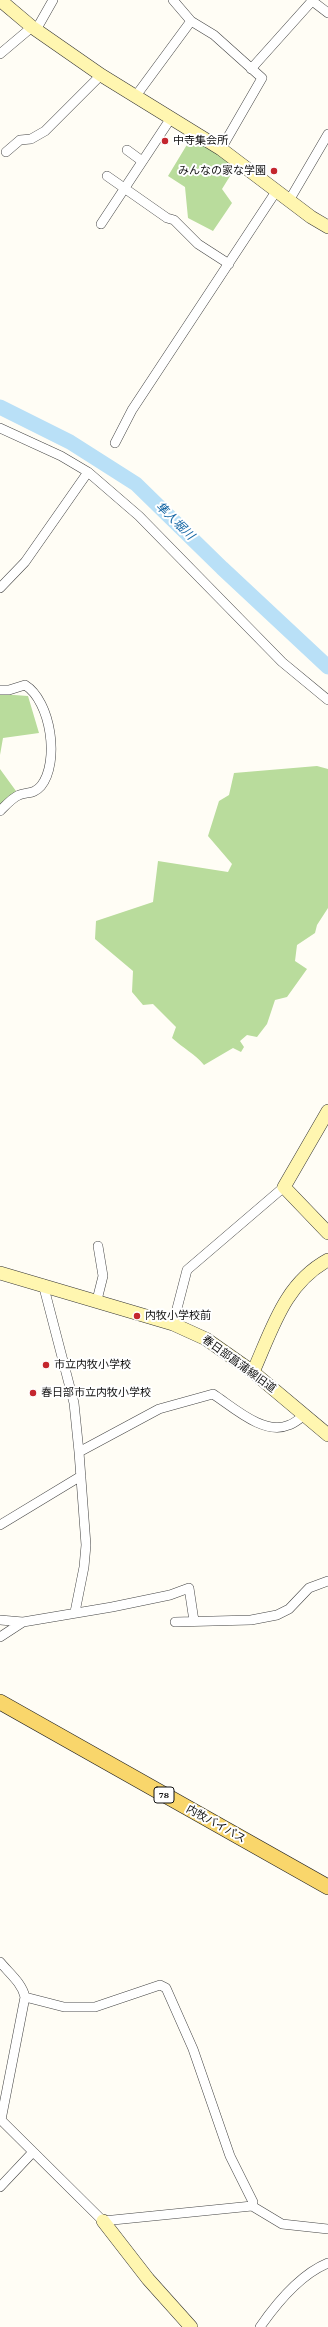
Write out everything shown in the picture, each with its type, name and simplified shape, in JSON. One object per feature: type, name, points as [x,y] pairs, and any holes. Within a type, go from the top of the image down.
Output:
[{"type":"main road","name":"内牧バイパス","points":[[0,1702],[328,1887]]},
{"type":"street","points":[[0,0],[34,28],[100,75],[221,149],[328,227]]},
{"type":"street","points":[[0,54],[34,28],[53,0]]},
{"type":"street","points":[[173,0],[191,21],[214,35],[262,78],[221,149]]},
{"type":"street","points":[[251,69],[311,0],[328,13]]},
{"type":"street","points":[[135,97],[191,21]]},
{"type":"street","points":[[6,152],[20,140],[31,139],[45,131],[100,75]]},
{"type":"street","points":[[101,224],[171,118]]},
{"type":"street","points":[[290,199],[328,134]]},
{"type":"street","points":[[127,150],[142,161]]},
{"type":"street","points":[[107,176],[125,187],[167,218],[174,220],[198,244],[229,264]]},
{"type":"street","points":[[115,443],[132,410],[277,190]]},
{"type":"street","points":[[0,428],[61,456],[88,472],[144,522],[282,662],[328,700]]},
{"type":"street","points":[[0,588],[25,562],[88,472]]},
{"type":"street","points":[[0,690],[9,690],[25,685],[33,691],[48,720],[50,750],[48,769],[40,786],[31,794],[19,795],[0,810]]},
{"type":"street","points":[[173,1324],[187,1270],[284,1187],[328,1111]]},
{"type":"street","points":[[284,1187],[328,1233]]},
{"type":"street","points":[[96,1300],[103,1276],[98,1246]]},
{"type":"street","points":[[253,1372],[286,1297],[314,1268],[328,1260]]},
{"type":"street","name":"春日部菖蒲線旧道","points":[[0,1273],[43,1284],[173,1324],[206,1339],[253,1372],[305,1415],[322,1425],[328,1435]]},
{"type":"street","points":[[43,1284],[74,1403],[79,1452],[86,1545],[84,1567],[75,1612]]},
{"type":"street","points":[[79,1452],[159,1409],[213,1394],[263,1426],[280,1427],[289,1425],[305,1415]]},
{"type":"street","points":[[0,1526],[81,1476]]},
{"type":"street","points":[[175,1622],[251,1620],[277,1615],[289,1609],[309,1588],[328,1581]]},
{"type":"street","points":[[0,1620],[23,1622],[134,1603],[170,1595],[189,1588],[194,1621]]},
{"type":"street","points":[[0,1638],[23,1622]]},
{"type":"street","points":[[0,1962],[17,1981],[24,1991],[25,1997],[1,2119],[103,2221],[148,2279],[191,2327]]},
{"type":"street","points":[[25,1997],[64,2006],[95,2008],[160,1986],[166,1988],[194,2048],[230,2156],[253,2202],[252,2206]]},
{"type":"street","points":[[0,2187],[33,2152]]},
{"type":"street","points":[[103,2221],[252,2206],[282,2224],[328,2228]]},
{"type":"street","points":[[260,2327],[294,2289],[311,2273],[328,2263]]},
{"type":"green space","points":[[191,138],[226,159],[235,168],[222,189],[232,203],[213,231],[188,218],[185,187],[168,176]]},
{"type":"green space","points":[[0,694],[28,696],[39,733],[3,738],[0,755]]},
{"type":"green space","points":[[317,766],[328,769],[328,908],[317,925],[315,933],[297,945],[295,961],[307,969],[287,997],[275,1000],[267,1024],[257,1037],[247,1035],[240,1041],[244,1047],[241,1052],[233,1048],[204,1065],[172,1038],[176,1027],[153,1004],[143,1005],[132,992],[133,971],[95,939],[96,921],[153,902],[158,861],[228,872],[232,864],[208,836],[219,801],[229,795],[234,773]]},
{"type":"green space","points":[[0,769],[16,791],[0,805]]},
{"type":"waterway","name":"隼人堀川","points":[[0,407],[70,442],[136,484],[222,568],[328,667]]},
{"type":"place","name":"中寺集会所","points":[[165,141]]},
{"type":"place","name":"みんなの家な学園","points":[[274,171]]},
{"type":"place","name":"内牧小学校前","points":[[137,1316]]},
{"type":"place","name":"市立内牧小学校","points":[[46,1365]]},
{"type":"place","name":"春日部市立内牧小学校","points":[[33,1393]]}]
